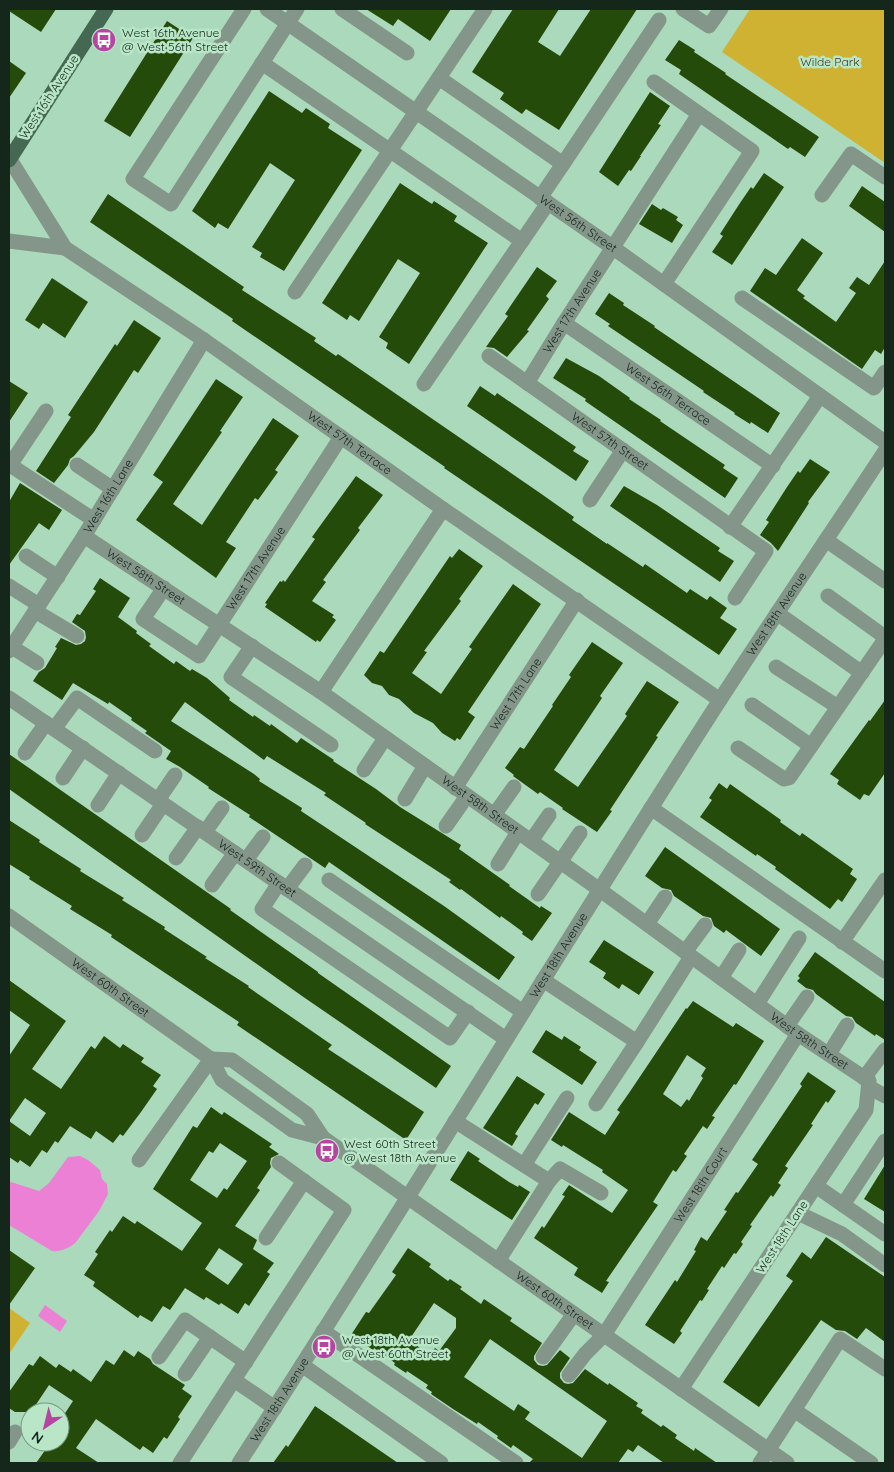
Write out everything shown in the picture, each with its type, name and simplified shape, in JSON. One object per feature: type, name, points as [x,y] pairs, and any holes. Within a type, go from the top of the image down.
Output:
[{"type":"main road","name":"West 16th Avenue","points":[[9,159],[106,9]]},
{"type":"street","points":[[244,9],[133,179],[171,204],[297,9]]},
{"type":"street","name":"West 56th Street","points":[[267,9],[664,284],[885,442]]},
{"type":"street","points":[[342,9],[407,53]]},
{"type":"street","points":[[295,292],[485,9]]},
{"type":"street","points":[[683,9],[709,26],[721,9]]},
{"type":"street","points":[[424,384],[522,241],[564,164],[658,20]]},
{"type":"street","points":[[262,63],[522,241]]},
{"type":"street","points":[[439,78],[564,164]]},
{"type":"street","points":[[654,82],[752,151],[664,284]]},
{"type":"street","name":"West 17th Avenue","points":[[527,383],[699,114]]},
{"type":"street","points":[[822,195],[851,154],[885,177]]},
{"type":"street","name":"West 57th Terrace","points":[[9,159],[65,248],[204,340],[443,509],[720,700]]},
{"type":"street","points":[[9,241],[65,248]]},
{"type":"street","points":[[742,298],[874,388],[885,372]]},
{"type":"street","name":"West 56th Terrace","points":[[564,323],[772,466]]},
{"type":"street","name":"West 16th Lane","points":[[10,649],[84,536],[204,340]]},
{"type":"street","name":"West 57th Street","points":[[489,356],[766,551],[735,598]]},
{"type":"street","points":[[730,527],[820,396]]},
{"type":"street","points":[[46,411],[10,466],[94,520]]},
{"type":"street","name":"West 17th Avenue","points":[[164,588],[143,619],[199,656],[341,437]]},
{"type":"street","points":[[590,500],[623,450]]},
{"type":"street","name":"West 18th Avenue","points":[[239,1463],[408,1198],[651,808],[777,613],[885,451]]},
{"type":"street","points":[[77,465],[113,489]]},
{"type":"street","points":[[321,692],[443,509]]},
{"type":"street","name":"West 58th Street","points":[[84,536],[321,692],[829,1054],[885,1096]]},
{"type":"street","points":[[826,540],[885,581]]},
{"type":"street","points":[[26,556],[58,577]]},
{"type":"street","points":[[9,586],[77,636]]},
{"type":"street","points":[[738,748],[784,779],[789,778],[885,638],[828,596]]},
{"type":"street","name":"West 17th Lane","points":[[446,826],[461,792],[577,600]]},
{"type":"street","points":[[777,613],[862,672]]},
{"type":"street","points":[[252,646],[231,677],[331,745]]},
{"type":"street","points":[[10,649],[37,662]]},
{"type":"street","points":[[776,667],[838,707]]},
{"type":"street","name":"West 59th Street","points":[[9,698],[506,1039]]},
{"type":"street","points":[[25,753],[77,698],[155,751]]},
{"type":"street","points":[[752,704],[811,746]]},
{"type":"street","points":[[364,770],[385,738]]},
{"type":"street","points":[[63,778],[83,748]]},
{"type":"street","points":[[406,799],[425,766]]},
{"type":"street","points":[[98,805],[118,773]]},
{"type":"street","points":[[142,835],[175,776]]},
{"type":"street","points":[[494,815],[514,787]]},
{"type":"street","points":[[176,858],[222,808]]},
{"type":"street","points":[[651,808],[885,971]]},
{"type":"street","points":[[498,864],[549,815]]},
{"type":"street","points":[[538,894],[580,833]]},
{"type":"street","points":[[212,885],[263,837]]},
{"type":"street","points":[[305,865],[262,909],[450,1038],[468,1012]]},
{"type":"street","points":[[329,880],[523,1012]]},
{"type":"street","points":[[842,942],[885,880]]},
{"type":"street","points":[[647,924],[665,897]]},
{"type":"street","name":"West 60th Street","points":[[9,916],[211,1059],[222,1080],[292,1130],[323,1138],[787,1463]]},
{"type":"street","points":[[596,1104],[637,1042],[704,925]]},
{"type":"street","points":[[757,1004],[799,938]]},
{"type":"street","points":[[721,978],[739,950]]},
{"type":"street","points":[[543,980],[637,1042]]},
{"type":"street","name":"West 18th Court","points":[[569,1375],[604,1335],[793,1030],[807,997]]},
{"type":"street","points":[[829,1054],[848,1025]]},
{"type":"street","points":[[868,1082],[884,1050]]},
{"type":"street","points":[[139,1160],[211,1059]]},
{"type":"street","name":"West 60th Street","points":[[211,1059],[232,1060],[307,1114],[323,1138]]},
{"type":"street","name":"West 18th Lane","points":[[681,1389],[866,1110],[868,1082]]},
{"type":"street","points":[[524,1165],[568,1098]]},
{"type":"street","points":[[455,1121],[549,1181]]},
{"type":"street","points":[[843,1205],[885,1141]]},
{"type":"street","points":[[180,1463],[344,1210],[279,1164]]},
{"type":"street","points":[[498,1261],[549,1181],[560,1169],[601,1192]]},
{"type":"street","points":[[266,1238],[304,1181]]},
{"type":"street","points":[[816,1186],[885,1234]]},
{"type":"street","points":[[798,1213],[842,1234],[885,1265]]},
{"type":"street","points":[[543,1358],[574,1314]]},
{"type":"street","points":[[159,1357],[185,1320],[246,1362]]},
{"type":"street","points":[[323,1331],[516,1463]]},
{"type":"street","points":[[185,1374],[210,1337]]},
{"type":"street","points":[[760,1463],[840,1339],[885,1369]]},
{"type":"street","points":[[302,1365],[441,1463]]},
{"type":"street","points":[[234,1380],[274,1408]]},
{"type":"street","points":[[794,1410],[871,1463]]},
{"type":"green space","name":"Wilde Park","points":[[750,9],[885,9],[885,163],[722,52]]},
{"type":"green space","points":[[9,1308],[30,1323],[9,1354]]},
{"type":"shaded area","points":[[80,1156],[100,1170],[102,1179],[107,1184],[108,1194],[99,1211],[76,1242],[65,1249],[52,1251],[9,1225],[9,1183],[39,1191],[49,1183],[68,1157]]},
{"type":"shaded area","points":[[45,1305],[67,1321],[60,1332],[38,1316]]},
{"type":"building","points":[[9,9],[56,9],[41,32],[9,11]]},
{"type":"building","points":[[366,9],[451,9],[430,41],[398,19],[393,26]]},
{"type":"building","points":[[513,9],[559,9],[538,42],[560,56],[591,9],[637,9],[559,130],[526,109],[522,114],[500,99],[504,93],[472,72]]},
{"type":"building","points":[[167,21],[193,38],[130,137],[104,121]]},
{"type":"building","points":[[679,40],[725,74],[819,137],[805,157],[790,147],[788,149],[679,74],[681,70],[665,60]]},
{"type":"building","points":[[9,61],[26,73],[9,98]]},
{"type":"building","points":[[269,91],[302,113],[306,108],[330,124],[328,128],[362,150],[284,271],[260,257],[262,253],[252,247],[295,180],[270,163],[228,229],[218,223],[215,228],[192,211]]},
{"type":"building","points":[[650,92],[670,106],[658,124],[661,125],[641,156],[618,186],[599,172]]},
{"type":"building","points":[[764,173],[784,187],[732,265],[712,252],[723,236],[720,234],[740,203]]},
{"type":"building","points":[[400,183],[432,204],[434,201],[457,216],[454,221],[488,243],[409,364],[386,348],[388,343],[379,337],[420,273],[398,259],[359,321],[350,315],[347,320],[322,303]]},
{"type":"building","points":[[862,186],[885,202],[885,232],[849,206]]},
{"type":"building","points":[[108,194],[244,287],[242,290],[316,338],[314,341],[336,356],[338,354],[540,493],[574,517],[572,520],[607,544],[643,567],[645,564],[687,593],[690,589],[707,600],[710,596],[727,608],[720,618],[737,629],[719,655],[444,468],[232,321],[233,319],[90,222]]},
{"type":"building","points":[[652,204],[678,217],[676,220],[683,225],[672,243],[639,224]]},
{"type":"building","points":[[802,238],[823,253],[797,290],[805,296],[803,298],[836,322],[856,293],[849,288],[857,277],[869,285],[885,261],[885,347],[881,354],[875,350],[862,369],[750,291],[765,268],[776,275]]},
{"type":"building","points":[[537,267],[557,281],[546,296],[549,299],[527,330],[529,331],[507,357],[494,348],[486,347],[508,316],[505,314]]},
{"type":"building","points":[[52,278],[88,302],[65,338],[43,323],[39,329],[25,320]]},
{"type":"building","points":[[609,293],[654,327],[780,413],[768,433],[734,414],[704,391],[608,326],[610,324],[595,314]]},
{"type":"building","points":[[134,320],[161,338],[138,373],[134,370],[94,432],[70,459],[68,465],[54,483],[36,471],[71,417],[68,415],[115,344],[117,346]]},
{"type":"building","points":[[566,358],[599,376],[660,421],[725,465],[723,468],[738,478],[725,498],[585,401],[586,399],[553,378]]},
{"type":"building","points":[[216,379],[243,397],[220,431],[222,432],[173,504],[202,525],[273,418],[299,436],[275,470],[278,472],[258,500],[255,498],[226,542],[236,548],[216,578],[136,520],[163,482],[153,475]]},
{"type":"building","points":[[9,381],[28,393],[9,422]]},
{"type":"building","points":[[480,386],[495,396],[497,393],[576,447],[573,451],[589,461],[576,481],[467,406]]},
{"type":"building","points":[[810,459],[830,472],[808,502],[778,551],[760,535],[769,522],[766,520],[787,487],[798,471],[800,473]]},
{"type":"building","points":[[356,476],[383,495],[323,580],[326,582],[312,601],[334,615],[332,617],[336,620],[320,642],[317,640],[316,642],[265,607],[267,604],[265,603],[280,581],[282,582],[283,580],[285,582],[315,539],[312,537]]},
{"type":"building","points":[[20,483],[62,510],[49,530],[39,523],[9,565],[9,502]]},
{"type":"building","points":[[624,486],[657,505],[720,548],[718,551],[734,561],[720,582],[610,506]]},
{"type":"building","points":[[459,549],[483,566],[459,599],[461,601],[424,651],[427,652],[412,673],[441,694],[472,649],[469,647],[513,584],[541,604],[468,712],[475,717],[460,740],[457,738],[455,741],[442,733],[433,723],[414,713],[399,699],[389,695],[382,686],[372,683],[364,675],[380,651],[384,653],[450,556],[452,558]]},
{"type":"building","points":[[100,578],[130,598],[118,617],[151,644],[149,646],[174,664],[176,661],[190,671],[192,669],[207,678],[230,698],[229,700],[253,717],[254,715],[270,726],[271,724],[297,743],[301,738],[400,807],[461,845],[459,849],[540,908],[541,906],[552,913],[532,941],[501,916],[500,918],[449,882],[451,880],[324,795],[326,793],[267,756],[264,760],[185,702],[171,721],[254,774],[260,779],[259,781],[302,808],[301,811],[444,906],[515,957],[499,980],[329,862],[325,868],[166,759],[171,751],[145,733],[147,731],[131,720],[132,718],[109,702],[108,704],[73,683],[62,700],[33,681],[39,672],[45,668],[61,638],[76,645],[85,641],[85,631],[72,622],[77,614],[80,615],[96,591],[93,589]]},
{"type":"building","points":[[592,642],[623,663],[554,770],[578,787],[627,716],[625,714],[647,681],[679,702],[597,832],[540,792],[538,794],[505,768],[520,747],[524,749],[571,677],[569,675]]},
{"type":"building","points":[[885,700],[885,773],[869,796],[864,794],[860,800],[837,784],[839,780],[830,774]]},
{"type":"building","points":[[9,754],[451,1066],[436,1088],[302,996],[9,789]]},
{"type":"building","points":[[719,783],[727,789],[730,784],[781,820],[780,822],[800,836],[802,833],[853,869],[850,874],[857,879],[842,902],[838,899],[830,909],[775,869],[776,867],[757,854],[756,856],[700,817],[712,800],[709,798]]},
{"type":"building","points":[[9,820],[81,869],[80,871],[124,898],[122,900],[165,927],[164,929],[207,957],[205,958],[249,986],[332,1045],[328,1049],[424,1112],[406,1140],[237,1025],[239,1022],[111,937],[112,935],[70,909],[72,906],[9,864]]},
{"type":"building","points":[[665,847],[780,929],[761,956],[726,930],[724,933],[714,926],[711,918],[703,916],[674,896],[671,890],[662,888],[645,876]]},
{"type":"building","points":[[604,940],[654,972],[639,995],[622,984],[619,989],[603,978],[606,973],[589,962]]},
{"type":"building","points":[[815,952],[885,1002],[885,1040],[876,1034],[875,1036],[856,1023],[852,1017],[846,1016],[813,990],[806,988],[797,981],[800,978],[798,976]]},
{"type":"building","points":[[9,980],[66,1021],[32,1069],[61,1089],[91,1046],[95,1049],[104,1036],[120,1048],[123,1044],[144,1058],[141,1062],[161,1075],[153,1086],[157,1089],[141,1112],[123,1136],[120,1134],[113,1143],[96,1131],[91,1139],[70,1126],[58,1143],[55,1141],[47,1153],[42,1150],[30,1167],[20,1160],[18,1163],[9,1157],[9,1121],[9,1056],[30,1025],[9,1010]],"holes":[[[25,1098],[46,1113],[30,1136],[9,1121]]]},
{"type":"building","points":[[693,1001],[733,1027],[736,1023],[764,1041],[736,1085],[734,1084],[712,1116],[715,1117],[707,1129],[703,1126],[684,1154],[687,1156],[676,1172],[673,1170],[653,1202],[658,1205],[606,1281],[609,1282],[602,1293],[574,1275],[578,1268],[534,1238],[542,1226],[544,1228],[565,1196],[562,1195],[569,1185],[612,1213],[628,1190],[602,1172],[603,1170],[563,1145],[562,1147],[551,1140],[569,1112],[605,1135],[620,1112],[617,1110]],"holes":[[[687,1055],[706,1068],[701,1076],[703,1078],[689,1101],[687,1099],[681,1107],[663,1094]]]},
{"type":"building","points":[[546,1030],[562,1040],[564,1036],[581,1047],[579,1050],[597,1062],[582,1085],[532,1052]]},
{"type":"building","points":[[808,1072],[836,1091],[828,1103],[826,1101],[811,1124],[813,1125],[785,1166],[788,1168],[778,1183],[781,1185],[773,1197],[771,1195],[750,1225],[752,1226],[741,1242],[743,1244],[736,1254],[734,1253],[724,1268],[722,1266],[707,1289],[709,1290],[702,1301],[700,1300],[680,1331],[682,1333],[674,1344],[645,1325],[675,1280],[677,1282],[696,1251],[694,1250],[701,1237],[707,1241],[727,1211],[724,1210],[758,1164],[752,1160],[802,1086],[800,1084]]},
{"type":"building","points":[[517,1076],[545,1094],[538,1105],[535,1103],[515,1134],[518,1136],[512,1146],[483,1128]]},
{"type":"building","points":[[211,1107],[222,1115],[224,1112],[272,1144],[269,1147],[279,1154],[271,1158],[271,1167],[257,1188],[260,1190],[235,1226],[257,1240],[253,1249],[274,1263],[267,1272],[270,1274],[249,1306],[245,1303],[238,1314],[221,1303],[219,1305],[206,1297],[204,1300],[185,1288],[170,1310],[163,1306],[152,1322],[140,1315],[138,1318],[93,1286],[95,1282],[84,1275],[98,1254],[95,1252],[110,1230],[112,1232],[123,1216],[135,1224],[137,1221],[182,1251],[202,1223],[153,1189],[193,1126],[197,1128]],"holes":[[[220,1143],[247,1161],[227,1190],[224,1188],[217,1198],[190,1180],[209,1151],[213,1153]],[[219,1248],[243,1264],[228,1285],[205,1269]]]},
{"type":"building","points":[[468,1151],[480,1159],[478,1161],[509,1182],[518,1187],[519,1185],[530,1192],[512,1220],[450,1180]]},
{"type":"building","points":[[885,1165],[885,1212],[864,1199]]},
{"type":"building","points":[[826,1237],[885,1277],[885,1342],[866,1328],[857,1339],[845,1331],[836,1330],[821,1320],[759,1407],[723,1382],[793,1281],[786,1276],[802,1252],[811,1259]]},
{"type":"building","points":[[408,1248],[431,1264],[429,1267],[448,1281],[450,1279],[462,1287],[460,1289],[481,1304],[484,1299],[512,1318],[510,1321],[542,1343],[534,1356],[534,1360],[538,1365],[547,1365],[560,1350],[570,1358],[560,1373],[560,1378],[564,1383],[573,1383],[585,1369],[638,1403],[636,1406],[643,1410],[641,1413],[661,1427],[663,1425],[677,1435],[675,1438],[694,1451],[695,1448],[717,1463],[664,1463],[638,1445],[633,1452],[628,1449],[618,1463],[529,1463],[533,1459],[513,1445],[511,1448],[478,1422],[477,1424],[453,1409],[431,1394],[432,1392],[426,1388],[428,1385],[407,1371],[406,1373],[374,1348],[373,1350],[351,1335],[366,1312],[369,1313],[396,1275],[392,1272]],"holes":[[[434,1303],[456,1318],[456,1328],[439,1351],[435,1348],[430,1355],[409,1340]],[[490,1339],[607,1421],[582,1458],[525,1419],[530,1412],[518,1404],[514,1411],[464,1377]]]},
{"type":"building","points":[[9,1250],[35,1268],[9,1305]]},
{"type":"building","points":[[124,1350],[134,1357],[138,1351],[150,1359],[153,1364],[185,1385],[182,1389],[192,1396],[178,1417],[180,1419],[167,1439],[164,1437],[153,1453],[143,1446],[140,1450],[96,1419],[76,1448],[99,1463],[36,1463],[44,1452],[70,1452],[70,1406],[73,1401],[49,1385],[38,1402],[20,1402],[20,1412],[15,1412],[9,1408],[9,1392],[29,1364],[33,1366],[40,1356],[56,1368],[59,1364],[71,1372],[73,1369],[91,1382],[106,1360],[114,1365]]},
{"type":"building","points":[[315,1406],[398,1463],[273,1463],[286,1445],[288,1447]]},
{"type":"place","name":"West 16th Avenue @ West 56th Street","points":[[104,40]]},
{"type":"place","name":"West 60th Street @ West 18th Avenue","points":[[327,1151]]},
{"type":"place","name":"West 18th Avenue @ West 60th Street","points":[[324,1347]]}]
